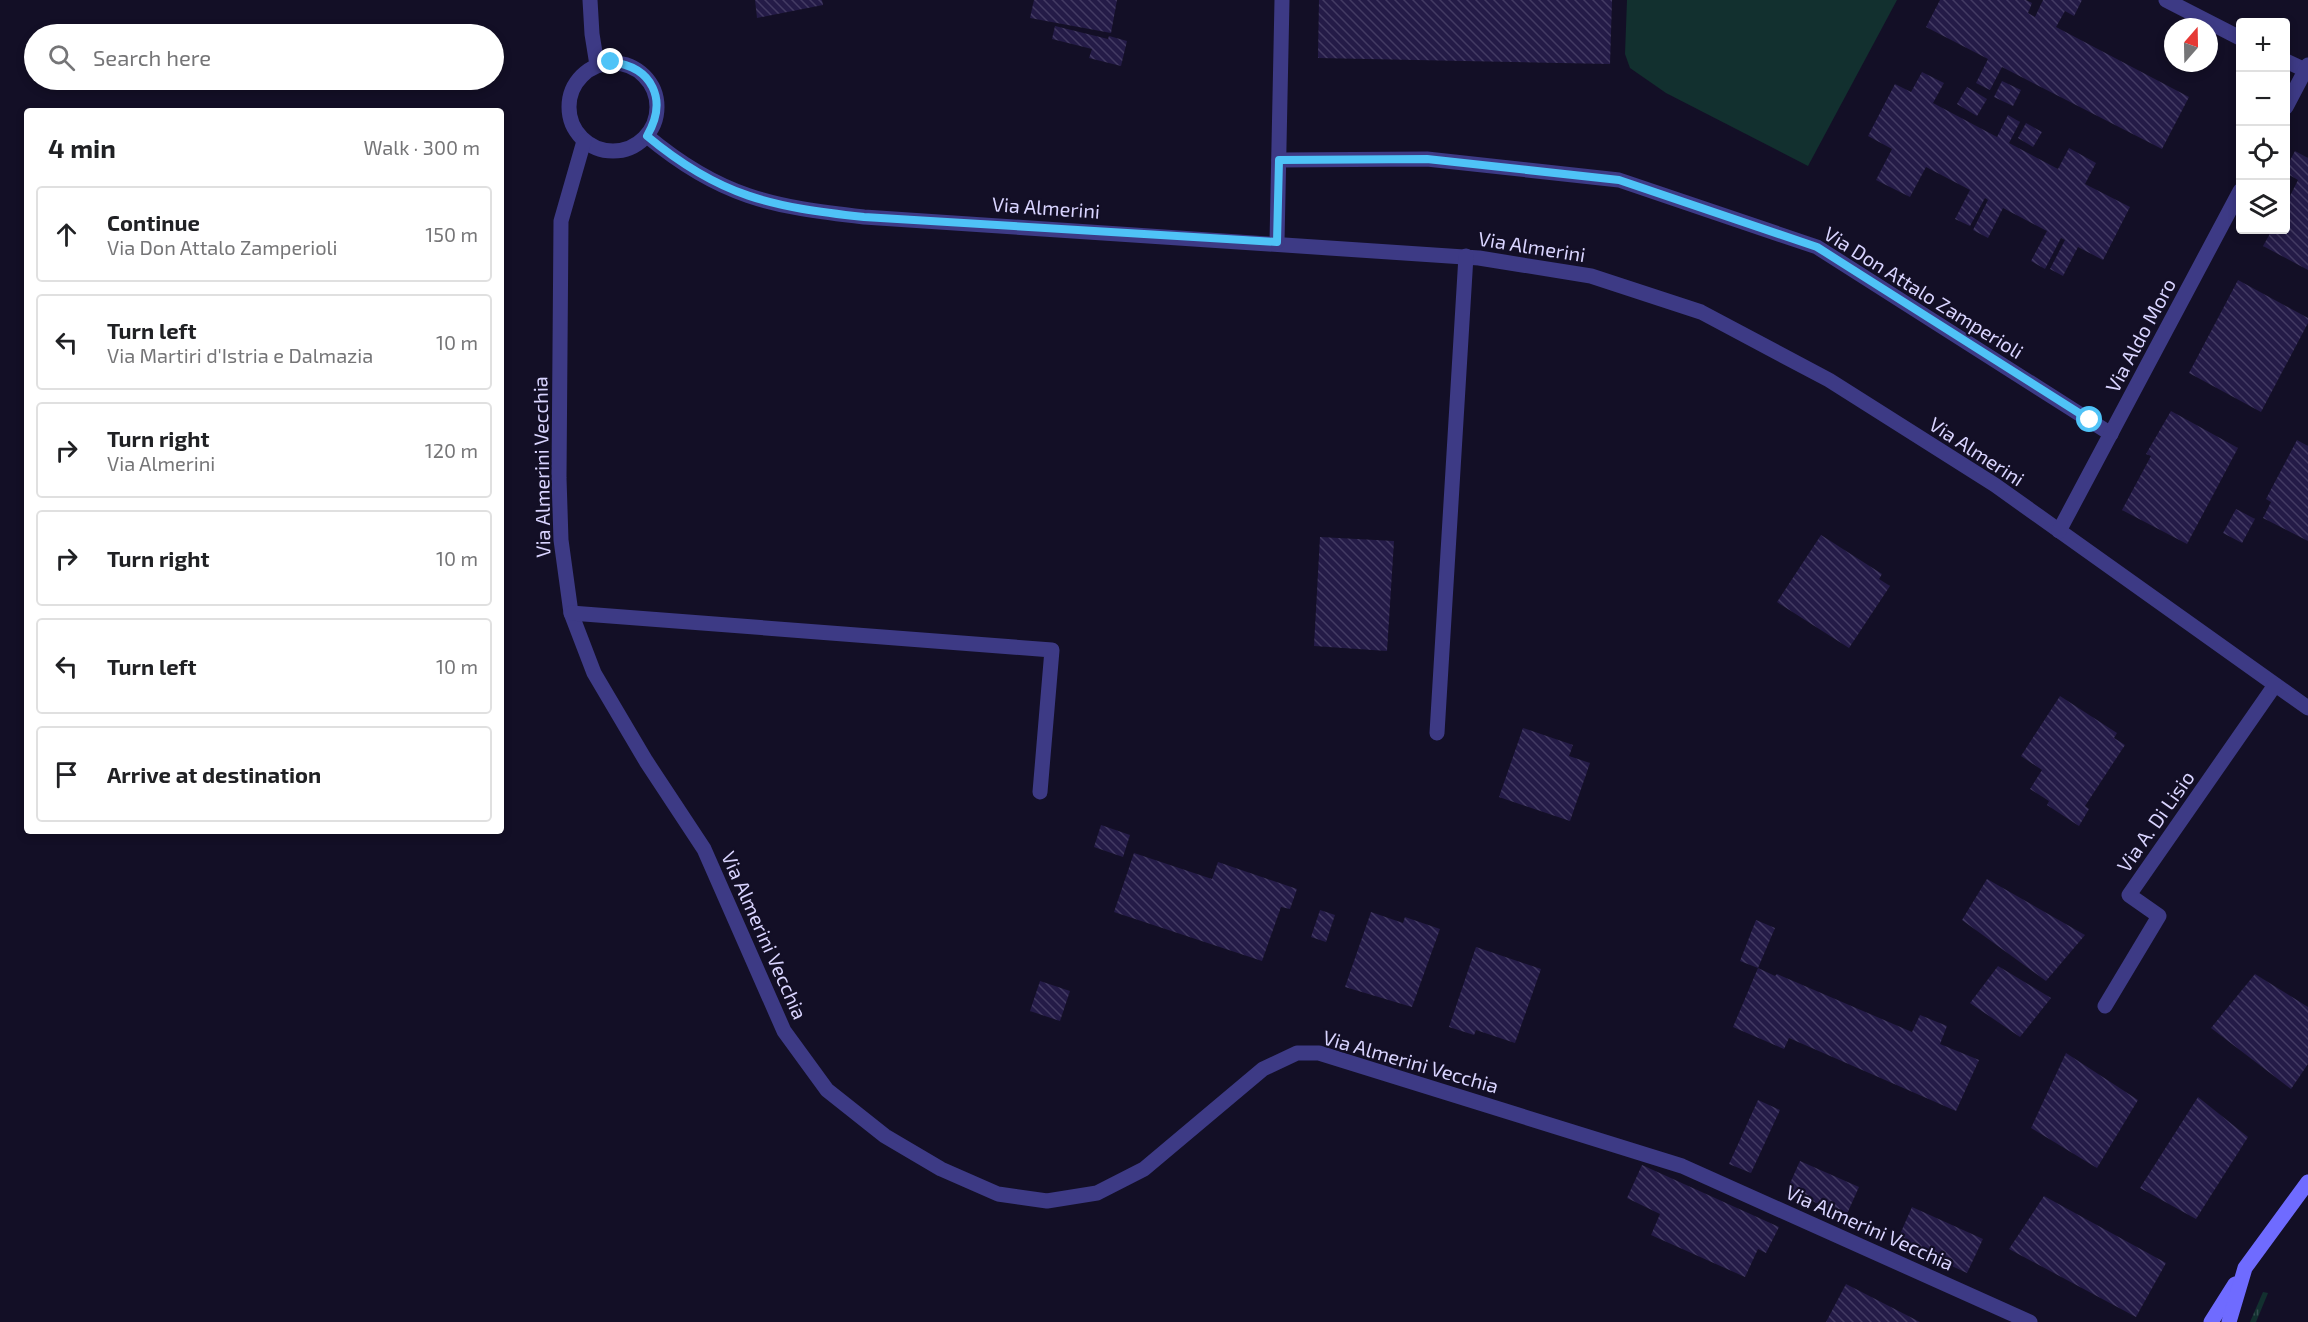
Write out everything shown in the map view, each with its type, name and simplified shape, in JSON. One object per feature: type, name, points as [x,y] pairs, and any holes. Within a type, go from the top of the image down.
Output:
[{"type":"main road","points":[[2211,1322],[2245,1268],[2308,1182]]},
{"type":"main road","points":[[2229,1322],[2245,1268]]},
{"type":"street","points":[[590,0],[597,65]]},
{"type":"street","points":[[1277,242],[1282,0]]},
{"type":"street","points":[[2166,0],[2236,35]]},
{"type":"street","points":[[611,62],[625,64],[638,70],[655,92],[658,107],[655,122],[647,136],[630,148],[610,152],[584,141],[570,119],[568,106],[577,81],[597,65],[611,62]]},
{"type":"street","points":[[2290,62],[2306,67],[2290,99]]},
{"type":"street","name":"Via Almerini","points":[[647,136],[680,164],[721,186],[764,201],[811,211],[864,217],[1466,256],[1591,276],[1701,312],[1829,380],[1995,485],[2308,708]]},
{"type":"street","name":"Via Almerini Vecchia","points":[[584,141],[561,221],[559,478],[561,540],[572,613],[594,673],[646,760],[704,849],[784,1030],[827,1090],[885,1136],[941,1169],[998,1194],[1047,1201],[1097,1193],[1144,1169],[1263,1069],[1297,1053],[1319,1053],[1682,1166],[2030,1322]]},
{"type":"street","name":"Via Don Attalo Zamperioli","points":[[1279,160],[1427,159],[1619,180],[1817,247],[2111,434]]},
{"type":"street","name":"Via Aldo Moro","points":[[2059,531],[2236,200]]},
{"type":"street","points":[[1437,733],[1466,256]]},
{"type":"street","points":[[572,613],[1052,650],[1040,792]]},
{"type":"street","name":"Via A. Di Lisio","points":[[2105,1006],[2159,916],[2129,895],[2275,684]]},
{"type":"green space","points":[[1627,0],[1897,0],[1808,166],[1666,93],[1630,68],[1625,54]]},
{"type":"green space","points":[[2263,1292],[2268,1293],[2256,1322],[2250,1322]]},
{"type":"building","points":[[755,0],[822,0],[823,5],[757,18]]},
{"type":"building","points":[[1034,0],[1117,0],[1111,33],[1030,18]]},
{"type":"building","points":[[1319,0],[1612,0],[1610,64],[1318,58]]},
{"type":"building","points":[[1940,0],[2026,0],[2032,3],[2028,13],[2035,17],[2043,0],[2082,0],[2074,16],[2065,11],[2056,27],[2189,97],[2162,149],[2002,67],[1990,90],[1976,83],[1988,59],[1926,27]]},
{"type":"building","points":[[1055,26],[1108,39],[1109,36],[1127,41],[1121,66],[1089,58],[1092,49],[1052,39]]},
{"type":"building","points":[[1922,72],[1944,83],[1933,103],[1997,137],[2008,115],[2020,122],[2009,143],[2058,169],[2069,148],[2096,163],[2085,184],[2130,207],[2103,260],[2078,247],[2063,276],[2050,269],[2065,240],[2061,238],[2045,269],[2031,261],[2047,231],[2003,208],[1988,238],[1973,230],[1988,200],[1985,198],[1970,226],[1955,219],[1970,190],[1926,167],[1910,197],[1876,180],[1892,149],[1868,136],[1895,84],[1911,92]]},
{"type":"building","points":[[2002,81],[2021,90],[2013,106],[1994,97]]},
{"type":"building","points":[[1967,87],[1987,99],[1977,116],[1957,104]]},
{"type":"building","points":[[2026,123],[2042,132],[2033,147],[2018,138]]},
{"type":"building","points":[[2295,151],[2308,158],[2308,270],[2263,246],[2270,234],[2290,234],[2290,196],[2298,180],[2290,175],[2290,160]]},
{"type":"building","points":[[2238,280],[2308,318],[2308,323],[2261,412],[2189,373]]},
{"type":"building","points":[[2171,411],[2238,448],[2187,544],[2122,510],[2151,456],[2146,454]]},
{"type":"building","points":[[2297,440],[2308,446],[2308,541],[2263,518],[2271,502],[2266,499]]},
{"type":"building","points":[[2236,509],[2255,519],[2242,543],[2223,533]]},
{"type":"building","points":[[1821,535],[1882,574],[1879,579],[1890,586],[1849,648],[1777,602]]},
{"type":"building","points":[[1320,537],[1394,541],[1387,651],[1314,646]]},
{"type":"building","points":[[2060,696],[2117,733],[2114,738],[2125,745],[2085,806],[2089,809],[2079,826],[2047,805],[2049,801],[2030,789],[2042,770],[2021,756]]},
{"type":"building","points":[[1523,728],[1573,745],[1569,756],[1590,763],[1570,821],[1499,797]]},
{"type":"building","points":[[1101,825],[1130,835],[1123,857],[1094,847]]},
{"type":"building","points":[[1134,853],[1212,879],[1218,862],[1297,889],[1290,909],[1281,907],[1262,961],[1114,912]]},
{"type":"building","points":[[1987,879],[2085,935],[2046,981],[1962,920]]},
{"type":"building","points":[[1320,910],[1335,915],[1326,942],[1311,937]]},
{"type":"building","points":[[1371,912],[1403,923],[1405,917],[1440,929],[1412,1007],[1345,987]]},
{"type":"building","points":[[1756,920],[1775,928],[1758,968],[1740,961]]},
{"type":"building","points":[[1476,947],[1541,969],[1515,1043],[1476,1030],[1474,1035],[1449,1027]]},
{"type":"building","points":[[1998,966],[2051,998],[2020,1037],[1970,1003]]},
{"type":"building","points":[[1758,968],[1912,1032],[1920,1015],[1947,1026],[1940,1044],[1979,1060],[1956,1111],[1789,1038],[1784,1049],[1733,1027]]},
{"type":"building","points":[[2255,974],[2308,1007],[2308,1064],[2291,1089],[2211,1028]]},
{"type":"building","points":[[1040,981],[1070,991],[1060,1021],[1030,1011]]},
{"type":"building","points":[[2066,1053],[2138,1100],[2097,1168],[2031,1128]]},
{"type":"building","points":[[2198,1097],[2248,1137],[2196,1219],[2140,1188]]},
{"type":"building","points":[[1758,1100],[1780,1110],[1751,1173],[1729,1164]]},
{"type":"building","points":[[1800,1161],[1859,1187],[1846,1216],[1787,1190]]},
{"type":"building","points":[[1642,1165],[1779,1227],[1766,1253],[1758,1249],[1745,1277],[1651,1235],[1660,1214],[1627,1198]]},
{"type":"building","points":[[2044,1196],[2166,1263],[2136,1317],[2009,1249]]},
{"type":"building","points":[[1912,1207],[1983,1239],[1967,1273],[1897,1241]]},
{"type":"building","points":[[1846,1284],[1920,1322],[1826,1322]]},
{"type":"route","points":[[611,62],[625,64],[638,70],[648,80],[655,92],[658,107],[655,122],[647,136],[680,164],[721,186],[764,201],[811,211],[864,217],[1277,242],[1279,160],[1427,159],[1619,180],[1817,247],[2090,420]]}]
